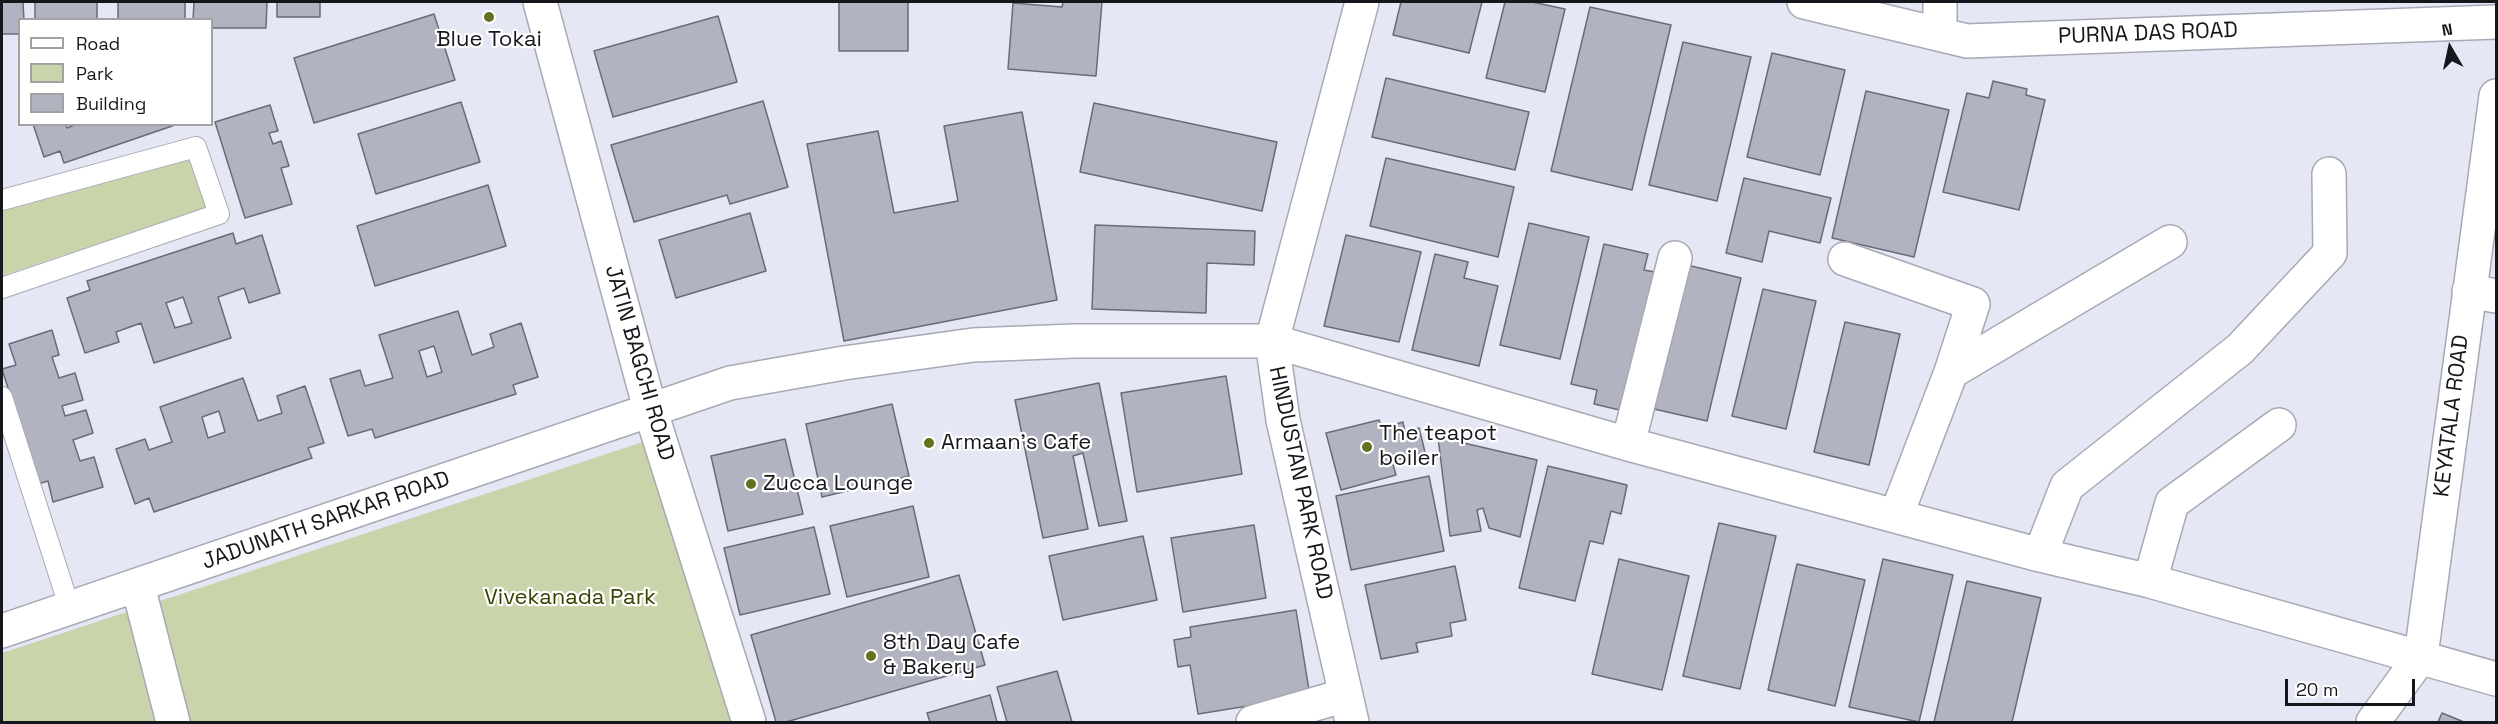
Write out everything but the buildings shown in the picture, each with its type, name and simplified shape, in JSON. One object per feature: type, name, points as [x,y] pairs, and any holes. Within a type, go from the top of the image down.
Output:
[{"type":"street","name":"JATIN BAGCHI ROAD","points":[[540,2],[650,409],[749,723]]},
{"type":"street","name":"HINDUSTAN PARK ROAD","points":[[1349,709],[1283,420],[1272,341],[1362,2]]},
{"type":"street","name":"PURNA DAS ROAD","points":[[1804,2],[1967,41],[2302,15],[2496,22]]},
{"type":"street","points":[[1940,2],[1940,34]]},
{"type":"street","name":"KEYATALA ROAD","points":[[2373,723],[2421,656],[2483,293],[2496,96]]},
{"type":"street","points":[[2040,555],[2067,486],[2240,349],[2330,253],[2329,174]]},
{"type":"street","points":[[1951,372],[2170,242]]},
{"type":"street","points":[[1628,444],[1675,258]]},
{"type":"street","points":[[1845,258],[1973,304],[1951,372],[1896,516]]},
{"type":"street","name":"JADUNATH SARKAR ROAD","points":[[2,631],[730,383],[844,363],[973,345],[1074,341],[1272,341],[1628,444],[2040,555],[2150,581],[2496,679]]},
{"type":"street","points":[[2150,581],[2172,503],[2279,425]]},
{"type":"street","points":[[138,586],[173,723]]},
{"type":"street","points":[[1253,723],[1349,709]]},
{"type":"lane","points":[[2,200],[196,147],[219,214],[2,288]]},
{"type":"lane","points":[[2,397],[70,609]]},
{"type":"green space","points":[[188,155],[207,207],[2,276],[2,206]]},
{"type":"green space","name":"Vivekanada Park","points":[[652,439],[736,722],[2,722],[2,653]]},
{"type":"place","name":"Blue Tokai","points":[[489,17]]},
{"type":"place","name":"Armaan's Cafe","points":[[929,443]]},
{"type":"place","name":"The teapot boiler","points":[[1367,447]]},
{"type":"place","name":"Zucca Lounge","points":[[751,484]]},
{"type":"place","name":"8th Day Cafe & Bakery","points":[[871,656]]}]
